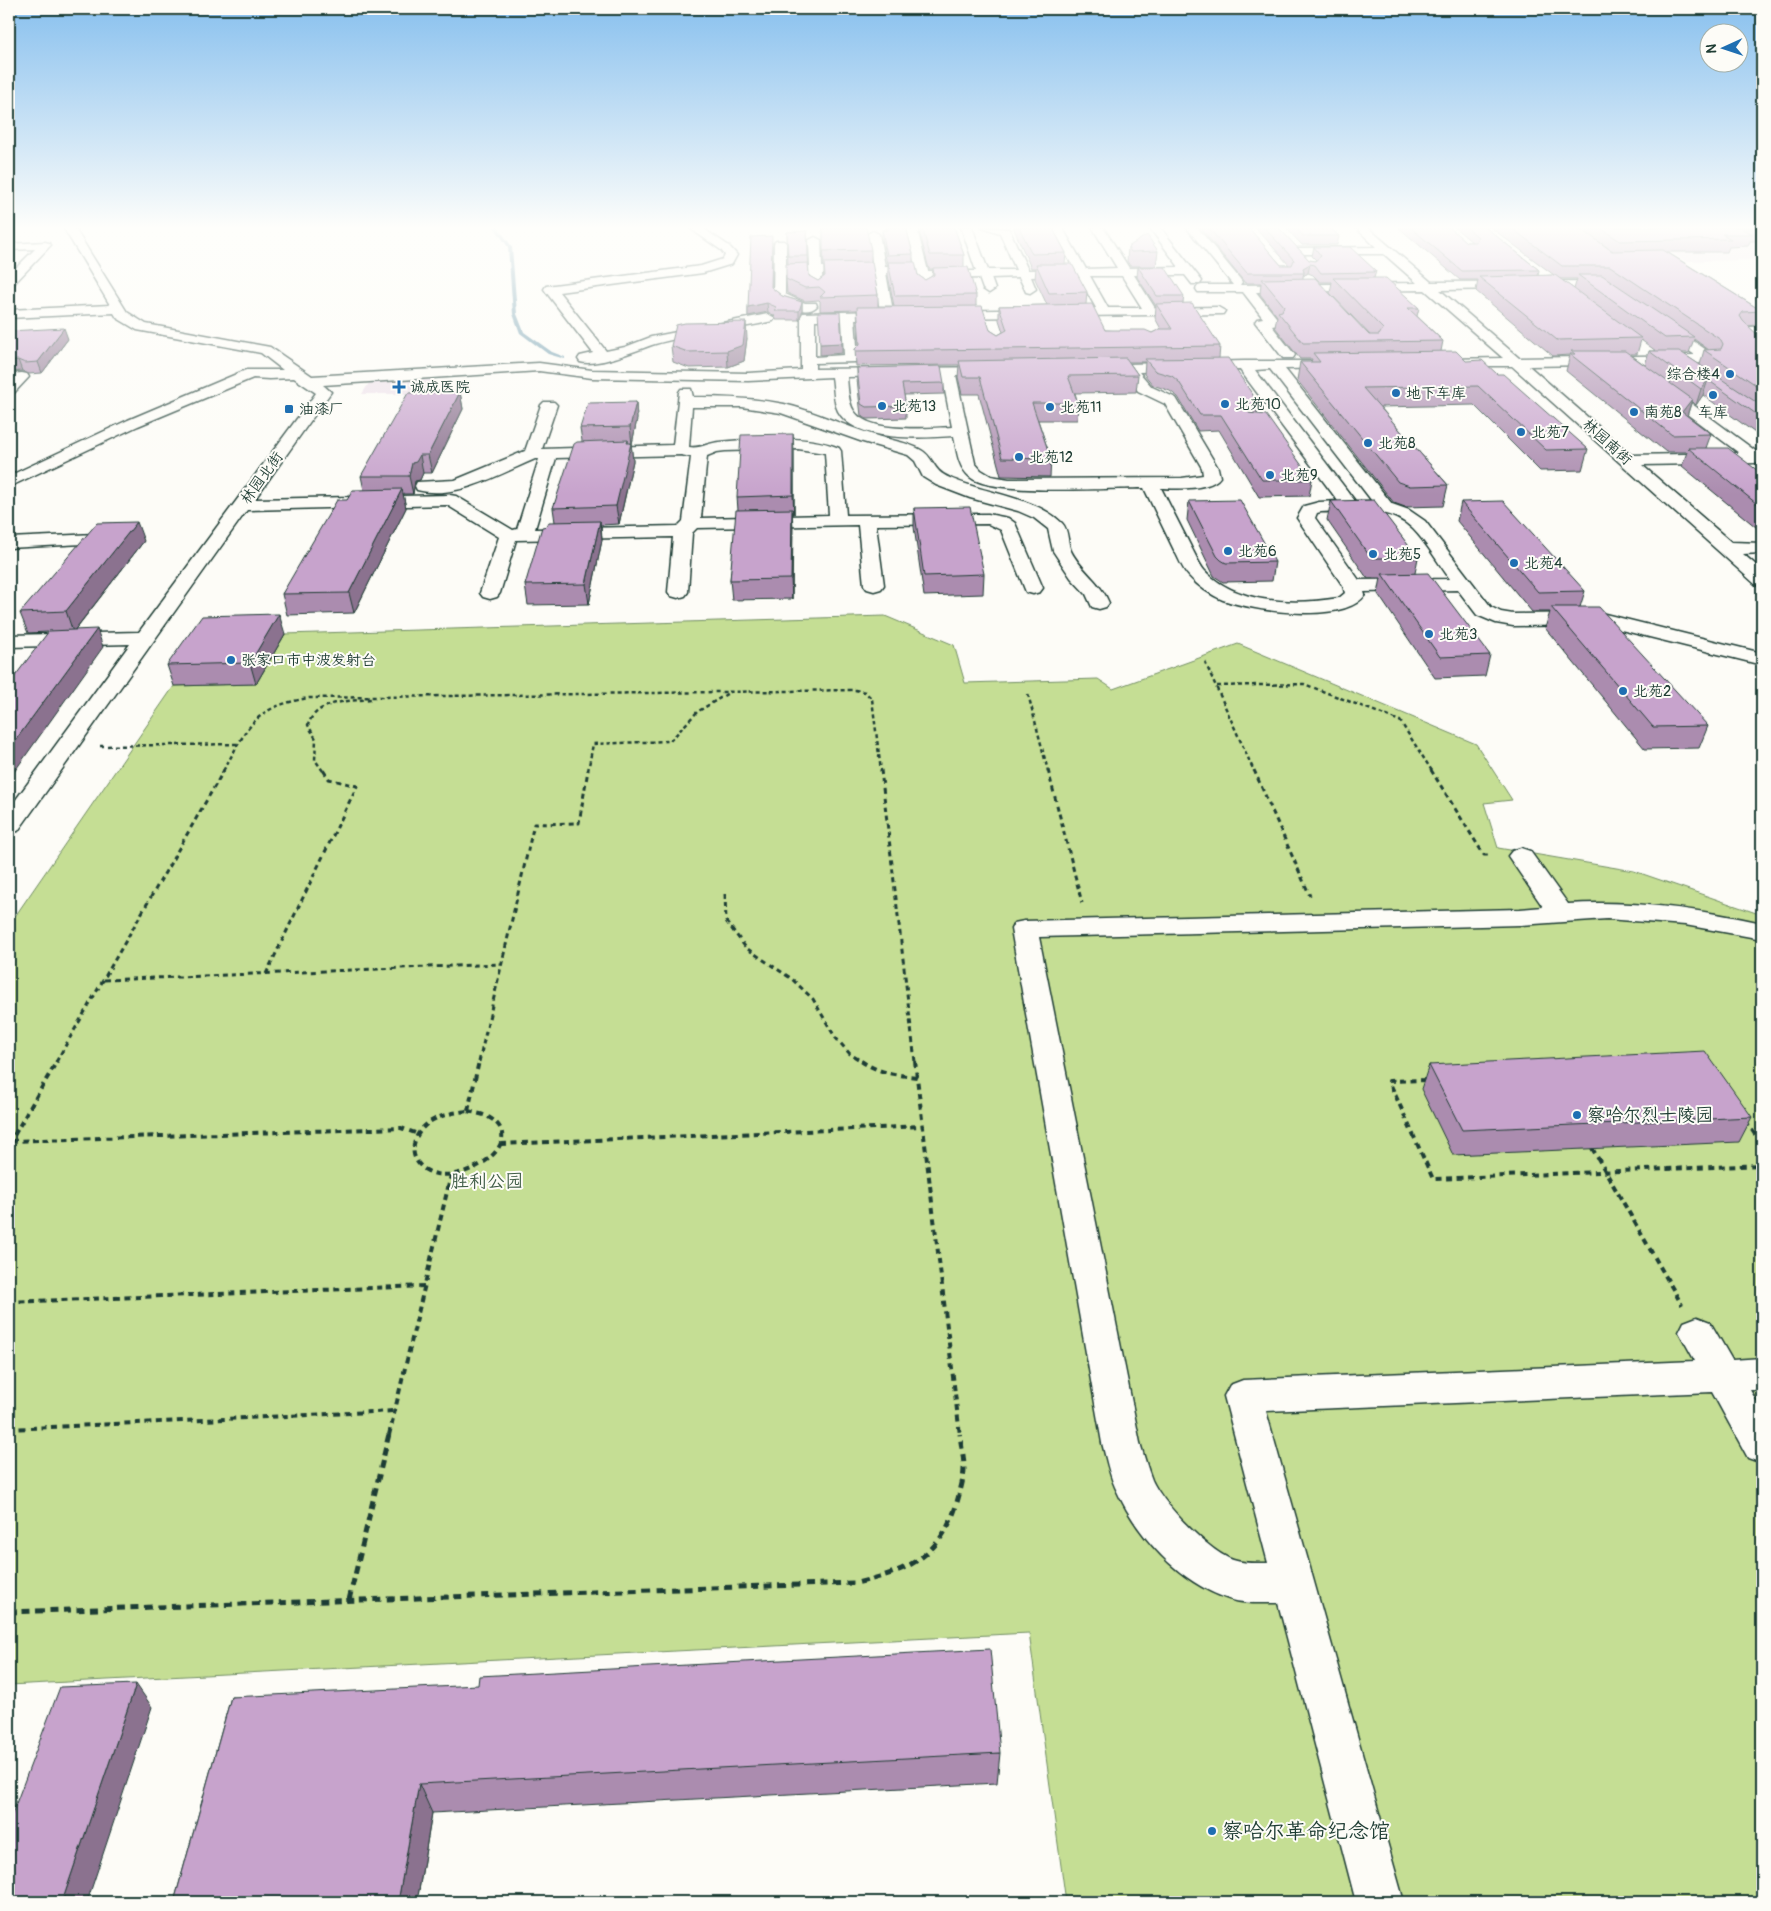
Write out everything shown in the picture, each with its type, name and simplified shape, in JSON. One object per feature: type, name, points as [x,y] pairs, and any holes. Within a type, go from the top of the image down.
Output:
[{"type":"street","name":"林园北街","points":[[9,826],[324,392],[265,350],[142,327],[124,316]]},
{"type":"street","points":[[572,316],[603,356]]},
{"type":"street","points":[[808,316],[808,367]]},
{"type":"street","points":[[539,367],[592,374],[748,378],[783,375],[808,367],[851,359],[848,316]]},
{"type":"street","points":[[993,316],[993,329]]},
{"type":"street","points":[[1136,316],[1142,327]]},
{"type":"street","points":[[1268,316],[1273,322],[1262,322],[1288,355]]},
{"type":"street","name":"林园南街","points":[[1463,316],[1762,580]]},
{"type":"street","points":[[1438,363],[1624,360],[1647,356],[1680,360],[1710,359],[1648,316]]},
{"type":"street","points":[[9,482],[133,423],[250,372],[303,377],[539,367],[603,356],[641,347],[651,341],[768,318]]},
{"type":"street","points":[[1762,331],[1744,331],[1762,348]]},
{"type":"street","points":[[1647,356],[1762,447]]},
{"type":"street","points":[[1624,360],[1755,458],[1627,460]]},
{"type":"street","points":[[1680,360],[1702,375]]},
{"type":"street","points":[[1082,368],[1349,364]]},
{"type":"street","points":[[1274,365],[1384,507]]},
{"type":"street","points":[[1244,366],[1280,425],[1350,506]]},
{"type":"street","points":[[808,367],[839,373],[1005,370]]},
{"type":"street","points":[[948,371],[968,463],[974,474],[990,481],[1009,484],[1150,483],[1194,482],[1204,481],[1212,477],[1210,468],[1171,401],[1146,393],[1140,387],[1130,368]]},
{"type":"street","points":[[839,373],[846,412],[855,421],[871,429],[893,432],[961,431]]},
{"type":"street","points":[[9,378],[22,377],[9,390]]},
{"type":"street","points":[[681,450],[685,397],[776,407],[858,436],[914,452],[922,458],[929,473],[942,481],[976,494],[1024,507],[1040,514],[1056,527],[1062,551],[1078,574],[1095,592],[1100,603]]},
{"type":"street","points":[[490,593],[517,535],[540,453],[549,405]]},
{"type":"street","points":[[254,489],[458,485],[540,453],[681,450],[699,454],[714,447],[725,446],[823,446],[858,436]]},
{"type":"street","points":[[823,446],[833,451],[838,521]]},
{"type":"street","points":[[678,592],[699,454]]},
{"type":"street","points":[[1150,483],[1195,572],[1209,584],[1228,594],[1250,602],[1283,607],[1325,606],[1345,603],[1355,595],[1353,586],[1306,518],[1310,510],[1319,507],[1350,506],[1393,508],[1406,514],[1420,525],[1484,611],[1496,616],[1513,620],[1601,619],[1762,659]]},
{"type":"street","points":[[242,505],[450,500],[517,535],[866,520],[988,519],[1010,527],[1033,588]]},
{"type":"street","points":[[996,521],[1024,507]]},
{"type":"street","points":[[866,520],[874,585]]},
{"type":"street","points":[[9,543],[95,539],[76,560]]},
{"type":"street","points":[[1726,548],[1762,548]]},
{"type":"street","points":[[1353,586],[1464,584]]},
{"type":"street","points":[[13,636],[145,638]]},
{"type":"street","points":[[1521,856],[1560,912]]},
{"type":"street","points":[[1294,1582],[1267,1584],[1229,1578],[1196,1559],[1157,1523],[1135,1488],[1121,1443],[1024,930],[1520,917],[1560,912],[1607,911],[1653,913],[1713,920],[1762,930]]},
{"type":"street","points":[[1697,1332],[1762,1446]]},
{"type":"street","points":[[1380,1902],[1243,1396],[1762,1374]]},
{"type":"path","points":[[1205,662],[1321,922]]},
{"type":"path","points":[[1217,686],[1304,684],[1400,721],[1484,856],[1521,856]]},
{"type":"path","points":[[9,1612],[856,1583],[883,1578],[912,1566],[931,1551],[948,1528],[960,1498],[964,1469],[872,699],[864,691],[855,690],[309,698],[281,705],[258,715],[10,1142]]},
{"type":"path","points":[[468,1111],[534,824],[579,823],[593,744],[670,741],[689,717],[708,703],[731,692]]},
{"type":"path","points":[[1028,694],[1089,928]]},
{"type":"path","points":[[266,974],[358,786],[329,779],[315,760],[316,740],[308,725],[312,714],[320,709],[339,704],[385,697]]},
{"type":"path","points":[[66,746],[240,744]]},
{"type":"path","points":[[725,894],[726,921],[746,948],[792,979],[813,999],[835,1037],[850,1054],[872,1068],[891,1075],[917,1077]]},
{"type":"path","points":[[104,980],[502,964]]},
{"type":"path","points":[[1428,1080],[1389,1081],[1433,1179],[1762,1164]]},
{"type":"path","points":[[468,1111],[482,1113],[494,1118],[501,1127],[503,1138],[491,1159],[465,1173],[450,1175],[437,1174],[425,1170],[417,1163],[412,1154],[412,1144],[418,1134],[426,1125],[438,1117],[453,1112],[468,1111]]},
{"type":"path","points":[[1741,1114],[1762,1145]]},
{"type":"path","points":[[501,1144],[923,1126]]},
{"type":"path","points":[[10,1142],[401,1128],[418,1134]]},
{"type":"path","points":[[1592,1148],[1697,1332]]},
{"type":"path","points":[[349,1600],[450,1175]]},
{"type":"path","points":[[9,1302],[424,1286]]},
{"type":"path","points":[[9,1429],[395,1411]]},
{"type":"shaded area","name":"诚成医院","points":[[371,380],[435,380],[427,394],[362,394]]},
{"type":"green space","name":"胜利公园","points":[[885,616],[954,645],[965,683],[1098,679],[1113,689],[1238,644],[1476,744],[1512,800],[1484,803],[1498,848],[1634,871],[1762,915],[1762,1902],[1066,1902],[1029,1633],[9,1685],[9,925],[174,686],[256,684],[285,634]]},
{"type":"building","points":[[818,316],[840,316],[842,343],[820,344]]},
{"type":"building","points":[[858,316],[985,316],[990,330],[998,335],[1007,330],[1002,316],[1098,316],[1105,330],[1145,330],[1152,333],[1160,329],[1172,329],[1164,316],[1201,316],[1220,346],[856,351],[855,349],[860,344]]},
{"type":"building","points":[[1281,316],[1351,316],[1369,335],[1379,335],[1383,329],[1370,316],[1417,316],[1443,341],[1303,343]]},
{"type":"building","points":[[1528,316],[1611,316],[1641,338],[1557,340]]},
{"type":"building","points":[[1635,316],[1663,316],[1694,337],[1665,338]]},
{"type":"building","points":[[1685,316],[1740,316],[1762,339],[1762,389],[1704,350],[1721,349],[1723,344],[1721,340]]},
{"type":"building","points":[[746,322],[743,345],[727,351],[688,352],[671,346],[676,325],[685,323]]},
{"type":"building","points":[[64,328],[38,362],[9,361],[9,331]]},
{"type":"building","points":[[1456,351],[1466,361],[1482,360],[1497,374],[1503,374],[1588,449],[1546,450],[1478,386],[1363,388],[1448,485],[1410,486],[1398,482],[1300,362],[1320,362],[1313,353]]},
{"type":"building","points":[[1571,351],[1625,351],[1692,399],[1682,412],[1711,434],[1672,435],[1570,354],[1575,354]]},
{"type":"building","points":[[1649,351],[1679,351],[1762,406],[1762,418],[1708,380],[1701,389]]},
{"type":"building","points":[[1126,358],[1138,375],[1068,376],[1078,403],[1032,403],[1051,459],[1002,458],[980,377],[963,377],[959,361]]},
{"type":"building","points":[[1228,358],[1259,404],[1249,405],[1247,410],[1249,413],[1266,415],[1312,480],[1262,480],[1221,415],[1200,415],[1179,382],[1172,376],[1155,371],[1145,359]]},
{"type":"building","points":[[941,366],[944,383],[902,384],[906,406],[866,407],[861,404],[857,368]]},
{"type":"building","points":[[460,392],[428,455],[420,455],[416,462],[412,463],[409,476],[361,476],[408,393]]},
{"type":"building","points":[[636,402],[630,427],[580,428],[588,403]]},
{"type":"building","points":[[793,434],[793,495],[737,497],[741,435]]},
{"type":"building","points":[[628,440],[627,443],[631,443],[616,506],[553,508],[574,444],[577,442]]},
{"type":"building","points":[[1688,448],[1728,448],[1762,474],[1762,508]]},
{"type":"building","points":[[402,489],[349,593],[282,594],[337,500],[347,500],[353,490]]},
{"type":"building","points":[[1240,500],[1275,562],[1226,563],[1221,560],[1217,556],[1189,501]]},
{"type":"building","points":[[1374,500],[1418,558],[1371,558],[1331,501]]},
{"type":"building","points":[[1503,501],[1585,591],[1538,592],[1461,502]]},
{"type":"building","points":[[970,507],[984,574],[924,576],[914,508]]},
{"type":"building","points":[[792,509],[791,579],[730,580],[736,510]]},
{"type":"building","points":[[600,521],[586,584],[525,585],[542,527],[547,526],[549,522]]},
{"type":"building","points":[[137,522],[66,611],[20,613],[97,523]]},
{"type":"building","points":[[1428,573],[1490,655],[1440,657],[1382,574]]},
{"type":"building","points":[[1551,607],[1599,607],[1708,726],[1653,727]]},
{"type":"building","points":[[279,614],[250,663],[167,665],[202,616]]},
{"type":"building","points":[[97,629],[9,749],[9,684],[49,631]]},
{"type":"building","points":[[1705,1051],[1752,1117],[1462,1130],[1429,1065]]},
{"type":"building","points":[[990,1649],[1000,1753],[419,1784],[398,1902],[174,1902],[231,1697],[478,1685],[479,1676]]},
{"type":"building","points":[[136,1684],[62,1902],[9,1902],[9,1822],[60,1687]]},
{"type":"waterway","points":[[516,316],[522,333],[550,353],[563,358]]},
{"type":"place","name":"综合楼4","points":[[1730,374]]},
{"type":"place","name":"诚成医院","points":[[399,387]]},
{"type":"place","name":"地下车库","points":[[1396,393]]},
{"type":"place","name":"车库","points":[[1713,395]]},
{"type":"place","name":"北苑10","points":[[1225,404]]},
{"type":"place","name":"北苑13","points":[[882,406]]},
{"type":"place","name":"北苑11","points":[[1050,407]]},
{"type":"place","name":"油漆厂","points":[[289,409]]},
{"type":"place","name":"南苑8","points":[[1634,412]]},
{"type":"place","name":"北苑7","points":[[1521,432]]},
{"type":"place","name":"北苑8","points":[[1368,443]]},
{"type":"place","name":"北苑12","points":[[1019,457]]},
{"type":"place","name":"北苑9","points":[[1270,475]]},
{"type":"place","name":"北苑6","points":[[1228,551]]},
{"type":"place","name":"北苑5","points":[[1373,554]]},
{"type":"place","name":"北苑4","points":[[1514,563]]},
{"type":"place","name":"北苑3","points":[[1429,634]]},
{"type":"place","name":"张家口市中波发射台","points":[[231,660]]},
{"type":"place","name":"北苑2","points":[[1623,691]]},
{"type":"place","name":"察哈尔烈士陵园","points":[[1577,1115]]},
{"type":"place","name":"察哈尔革命纪念馆","points":[[1212,1831]]}]
